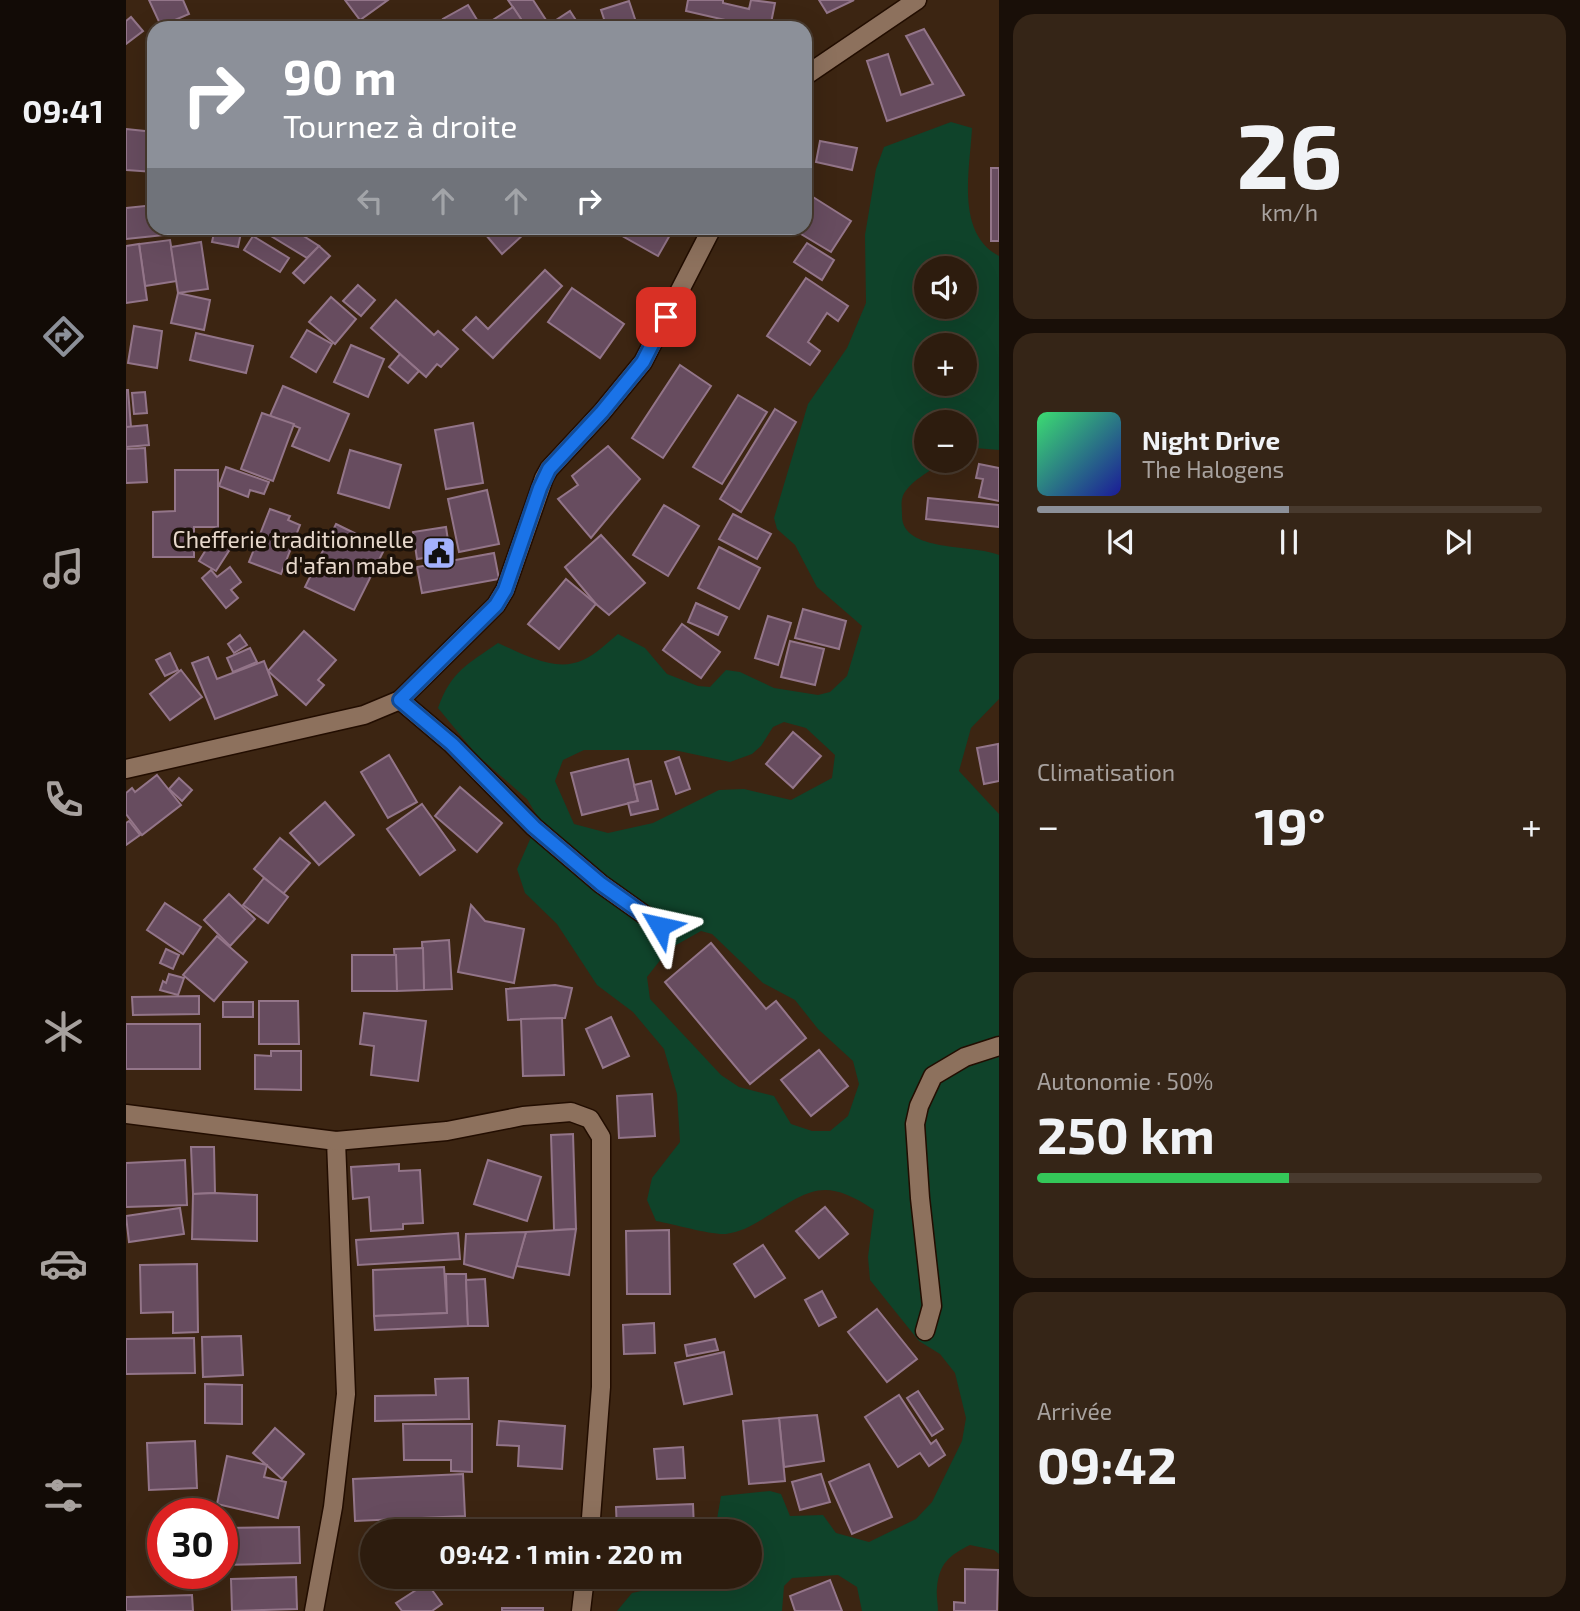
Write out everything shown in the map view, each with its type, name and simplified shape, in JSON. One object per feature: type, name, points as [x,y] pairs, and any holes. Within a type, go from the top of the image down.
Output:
[{"type":"street","points":[[812,71],[917,0]]},
{"type":"street","points":[[126,769],[364,715],[400,700],[496,605],[505,590],[549,469],[602,412],[643,362],[708,235]]},
{"type":"street","points":[[400,700],[452,744],[534,827],[601,884],[660,926]]},
{"type":"street","points":[[925,1331],[932,1306],[915,1124],[919,1106],[933,1076],[965,1057],[999,1046]]},
{"type":"street","points":[[126,1114],[336,1142],[447,1131],[523,1116],[571,1112],[590,1119],[601,1137],[601,1387],[591,1519]]},
{"type":"street","points":[[314,1611],[333,1507],[346,1394],[336,1142]]},
{"type":"street","points":[[581,1611],[584,1589]]},
{"type":"green space","points":[[951,122],[972,128],[968,180],[971,216],[976,232],[985,246],[999,256],[999,450],[977,448],[977,410],[914,410],[914,473],[927,473],[905,493],[902,499],[902,515],[905,527],[913,536],[941,545],[999,555],[999,699],[971,728],[959,771],[999,814],[999,1554],[994,1550],[970,1545],[951,1556],[938,1579],[938,1611],[862,1611],[857,1587],[838,1575],[792,1578],[784,1586],[782,1611],[617,1611],[632,1593],[650,1589],[762,1589],[762,1519],[717,1519],[721,1496],[770,1491],[781,1494],[790,1516],[823,1515],[836,1533],[869,1542],[916,1519],[932,1502],[962,1441],[966,1418],[955,1373],[940,1354],[919,1341],[870,1280],[868,1257],[874,1210],[856,1199],[828,1190],[804,1195],[749,1227],[726,1234],[656,1221],[647,1200],[652,1178],[680,1142],[677,1094],[664,1049],[633,1012],[597,985],[557,924],[525,893],[517,869],[539,819],[527,799],[476,754],[438,708],[455,677],[469,663],[498,643],[528,657],[561,664],[588,658],[618,634],[645,648],[667,674],[698,686],[710,687],[726,670],[740,672],[774,688],[818,695],[830,692],[847,676],[862,626],[817,587],[795,545],[777,529],[774,518],[808,404],[847,348],[866,303],[865,235],[876,169],[884,147]],"holes":[[[784,722],[806,728],[835,755],[832,778],[791,800],[744,789],[719,790],[653,823],[608,833],[574,824],[555,781],[563,760],[584,750],[674,750],[730,762],[752,754],[761,746],[773,727]],[[701,931],[712,934],[763,983],[795,1000],[818,1029],[853,1061],[859,1084],[848,1116],[830,1131],[812,1131],[791,1124],[774,1096],[739,1087],[721,1075],[650,999],[647,977],[669,949]]]},
{"type":"building","points":[[149,0],[183,0],[189,14],[173,21],[159,21]]},
{"type":"building","points":[[345,0],[388,0],[360,20]]},
{"type":"building","points":[[508,0],[533,0],[546,20],[522,21]]},
{"type":"building","points":[[688,0],[723,0],[723,3],[749,9],[751,0],[775,3],[771,21],[730,21],[686,11]]},
{"type":"building","points":[[819,0],[854,0],[827,13]]},
{"type":"building","points":[[629,1],[636,21],[605,21],[601,10]]},
{"type":"building","points":[[468,5],[478,21],[444,21],[443,19]]},
{"type":"building","points":[[513,7],[522,21],[491,21]]},
{"type":"building","points":[[570,11],[576,21],[555,21]]},
{"type":"building","points":[[131,17],[143,31],[126,44],[126,21]]},
{"type":"building","points":[[924,29],[964,95],[887,121],[867,61],[888,54],[901,95],[933,84],[906,36]]},
{"type":"building","points":[[126,129],[147,131],[147,172],[126,170]]},
{"type":"building","points":[[820,141],[857,148],[852,170],[816,162]]},
{"type":"building","points":[[991,168],[999,168],[999,241],[991,241]]},
{"type":"building","points":[[812,196],[851,221],[831,252],[803,235],[812,235]]},
{"type":"building","points":[[147,206],[147,235],[164,235],[126,239],[126,208]]},
{"type":"building","points":[[214,235],[241,235],[238,247],[212,242]]},
{"type":"building","points":[[269,235],[302,235],[319,246],[307,258]]},
{"type":"building","points":[[486,235],[523,235],[502,254]]},
{"type":"building","points":[[620,235],[670,235],[658,256]]},
{"type":"building","points":[[253,236],[289,258],[280,272],[244,250]]},
{"type":"building","points":[[170,240],[177,281],[145,286],[139,244]]},
{"type":"building","points":[[201,242],[208,289],[178,293],[171,247]]},
{"type":"building","points":[[807,243],[834,260],[822,280],[794,262]]},
{"type":"building","points":[[139,244],[147,300],[126,303],[126,246]]},
{"type":"building","points":[[319,246],[330,256],[304,283],[293,273]]},
{"type":"building","points":[[545,270],[562,286],[493,358],[463,330],[476,317],[488,329]]},
{"type":"building","points":[[806,278],[848,306],[838,321],[827,313],[808,342],[820,351],[810,365],[767,336]]},
{"type":"building","points":[[358,285],[375,300],[361,316],[343,301]]},
{"type":"building","points":[[572,288],[624,324],[600,358],[548,322]]},
{"type":"building","points":[[178,293],[210,300],[204,330],[171,323]]},
{"type":"building","points":[[331,297],[356,319],[335,344],[309,322]]},
{"type":"building","points":[[396,300],[434,335],[438,331],[458,349],[441,367],[437,364],[426,377],[371,328]]},
{"type":"building","points":[[134,326],[162,331],[157,368],[128,363]]},
{"type":"building","points":[[307,330],[332,344],[316,372],[291,357]]},
{"type":"building","points":[[196,333],[253,346],[246,373],[190,360]]},
{"type":"building","points":[[351,345],[384,359],[368,397],[334,382]]},
{"type":"building","points":[[400,354],[419,371],[408,383],[389,367]]},
{"type":"building","points":[[680,365],[711,386],[663,458],[632,438]]},
{"type":"building","points":[[283,386],[349,414],[329,461],[292,446],[300,428],[270,416]]},
{"type":"building","points":[[128,390],[131,427],[126,427]]},
{"type":"building","points":[[145,392],[147,413],[134,414],[132,393]]},
{"type":"building","points":[[738,395],[767,412],[722,484],[693,467]]},
{"type":"building","points":[[775,409],[796,422],[741,512],[720,499]]},
{"type":"building","points":[[262,413],[294,424],[273,481],[241,469]]},
{"type":"building","points":[[473,423],[483,483],[446,489],[435,430]]},
{"type":"building","points":[[147,425],[149,445],[126,447],[126,427]]},
{"type":"building","points":[[608,446],[640,479],[591,538],[558,499],[578,485],[572,476]]},
{"type":"building","points":[[145,448],[147,482],[126,483],[126,449]]},
{"type":"building","points":[[350,450],[401,465],[389,508],[338,493]]},
{"type":"building","points":[[979,464],[999,468],[999,501],[979,497],[983,479],[976,478]]},
{"type":"building","points":[[226,467],[269,482],[264,494],[250,490],[248,497],[219,486]]},
{"type":"building","points":[[175,470],[218,470],[218,527],[194,527],[194,557],[153,557],[153,512],[175,511]]},
{"type":"building","points":[[487,490],[499,544],[459,552],[448,499]]},
{"type":"building","points":[[928,498],[999,505],[999,527],[926,519]]},
{"type":"building","points":[[664,505],[699,526],[668,576],[633,555]]},
{"type":"building","points":[[270,509],[290,516],[288,520],[300,525],[281,574],[249,562]]},
{"type":"building","points":[[733,514],[771,534],[757,559],[719,539]]},
{"type":"building","points":[[336,524],[385,548],[354,610],[305,587]]},
{"type":"building","points":[[446,527],[450,554],[417,559],[413,532]]},
{"type":"building","points":[[217,532],[234,543],[216,571],[199,561]]},
{"type":"building","points":[[601,535],[645,583],[609,615],[596,604],[565,567]]},
{"type":"building","points":[[719,547],[760,568],[739,609],[698,588]]},
{"type":"building","points":[[494,553],[499,579],[422,593],[417,567]]},
{"type":"building","points":[[230,567],[241,582],[231,590],[238,598],[226,608],[202,578],[211,570],[217,577]]},
{"type":"building","points":[[566,579],[596,604],[559,649],[528,624]]},
{"type":"building","points":[[696,603],[727,617],[718,635],[688,622]]},
{"type":"building","points":[[803,609],[846,621],[839,649],[795,638]]},
{"type":"building","points":[[768,616],[791,623],[778,665],[755,658]]},
{"type":"building","points":[[682,624],[720,652],[701,678],[663,650]]},
{"type":"building","points":[[304,631],[336,660],[318,680],[324,685],[306,705],[268,671]]},
{"type":"building","points":[[240,635],[247,645],[234,653],[228,644]]},
{"type":"building","points":[[790,641],[824,649],[815,685],[781,677]]},
{"type":"building","points":[[250,648],[257,662],[233,672],[227,658]]},
{"type":"building","points":[[170,653],[178,670],[165,676],[156,660]]},
{"type":"building","points":[[208,657],[217,679],[264,661],[277,695],[215,719],[192,663]]},
{"type":"building","points":[[181,670],[202,697],[170,720],[150,694]]},
{"type":"building","points":[[793,732],[821,756],[793,788],[766,764]]},
{"type":"building","points":[[998,744],[999,781],[984,784],[977,748]]},
{"type":"building","points":[[389,755],[417,802],[388,818],[361,772]]},
{"type":"building","points":[[679,757],[690,789],[676,794],[665,762]]},
{"type":"building","points":[[628,759],[638,801],[582,815],[571,773]]},
{"type":"building","points":[[157,775],[181,805],[142,835],[126,814],[126,793],[132,788],[135,792]]},
{"type":"building","points":[[179,778],[192,790],[182,801],[169,789]]},
{"type":"building","points":[[651,781],[658,809],[631,815],[628,803],[638,801],[634,785]]},
{"type":"building","points":[[460,787],[502,823],[477,852],[435,816]]},
{"type":"building","points":[[325,802],[354,835],[319,865],[290,833]]},
{"type":"building","points":[[422,804],[455,850],[420,875],[387,829]]},
{"type":"building","points":[[129,821],[140,835],[126,845],[126,823]]},
{"type":"building","points":[[280,838],[310,863],[283,894],[254,869]]},
{"type":"building","points":[[264,878],[288,897],[268,923],[243,905]]},
{"type":"building","points":[[229,894],[255,919],[230,946],[204,920]]},
{"type":"building","points":[[165,903],[201,927],[183,954],[147,930]]},
{"type":"building","points":[[471,905],[485,921],[524,929],[514,983],[458,972]]},
{"type":"building","points":[[217,936],[247,962],[214,1001],[183,975]]},
{"type":"building","points":[[449,940],[452,989],[424,990],[422,942]]},
{"type":"building","points":[[711,943],[766,1009],[776,1001],[806,1038],[750,1084],[665,982]]},
{"type":"building","points":[[423,948],[424,990],[397,991],[394,949]]},
{"type":"building","points":[[166,949],[179,955],[173,969],[160,963]]},
{"type":"building","points":[[352,955],[396,955],[397,991],[352,991]]},
{"type":"building","points":[[169,974],[184,978],[178,995],[160,990]]},
{"type":"building","points":[[555,985],[572,988],[565,1018],[508,1020],[506,989]]},
{"type":"building","points":[[199,996],[199,1014],[133,1015],[132,997]]},
{"type":"building","points":[[259,1001],[298,1001],[299,1044],[259,1044]]},
{"type":"building","points":[[223,1002],[253,1002],[253,1017],[223,1017]]},
{"type":"building","points":[[364,1013],[426,1021],[418,1081],[371,1075],[374,1046],[360,1044]]},
{"type":"building","points":[[611,1017],[629,1056],[603,1068],[586,1029]]},
{"type":"building","points":[[562,1018],[564,1075],[523,1076],[521,1019]]},
{"type":"building","points":[[126,1024],[200,1024],[200,1069],[126,1069]]},
{"type":"building","points":[[819,1050],[848,1086],[811,1116],[781,1080]]},
{"type":"building","points":[[271,1051],[301,1051],[301,1090],[255,1089],[255,1055],[271,1056]]},
{"type":"building","points":[[652,1094],[655,1136],[619,1138],[617,1096]]},
{"type":"building","points":[[573,1134],[576,1229],[554,1230],[551,1135]]},
{"type":"building","points":[[191,1147],[214,1147],[215,1193],[193,1194]]},
{"type":"building","points":[[185,1160],[187,1205],[126,1207],[126,1163]]},
{"type":"building","points":[[488,1160],[541,1177],[527,1221],[474,1204]]},
{"type":"building","points":[[399,1164],[399,1171],[420,1170],[423,1223],[403,1224],[403,1229],[371,1231],[369,1197],[353,1199],[351,1167]]},
{"type":"building","points":[[193,1194],[257,1195],[257,1241],[192,1239]]},
{"type":"building","points":[[825,1207],[848,1234],[819,1258],[796,1231]]},
{"type":"building","points":[[180,1208],[184,1234],[129,1242],[126,1216]]},
{"type":"building","points":[[576,1229],[569,1275],[516,1266],[526,1232]]},
{"type":"building","points":[[669,1230],[670,1294],[627,1294],[626,1231]]},
{"type":"building","points":[[526,1232],[513,1278],[464,1264],[466,1234]]},
{"type":"building","points":[[458,1233],[460,1259],[358,1265],[356,1240]]},
{"type":"building","points":[[763,1245],[785,1278],[755,1297],[734,1264]]},
{"type":"building","points":[[197,1264],[198,1332],[173,1333],[173,1312],[141,1313],[140,1265]]},
{"type":"building","points":[[444,1267],[447,1313],[374,1316],[373,1270]]},
{"type":"building","points":[[446,1274],[466,1274],[468,1326],[375,1330],[374,1316],[447,1313]]},
{"type":"building","points":[[485,1279],[488,1326],[468,1326],[466,1280]]},
{"type":"building","points":[[822,1291],[836,1317],[819,1326],[805,1300]]},
{"type":"building","points":[[877,1309],[917,1359],[887,1382],[848,1332]]},
{"type":"building","points":[[654,1323],[655,1353],[624,1354],[623,1325]]},
{"type":"building","points":[[241,1336],[243,1375],[203,1377],[202,1337]]},
{"type":"building","points":[[194,1338],[195,1373],[126,1374],[126,1339]]},
{"type":"building","points":[[715,1339],[718,1350],[687,1356],[685,1345]]},
{"type":"building","points":[[724,1352],[732,1394],[684,1404],[675,1363]]},
{"type":"building","points":[[468,1378],[469,1419],[375,1421],[375,1396],[436,1395],[435,1379]]},
{"type":"building","points":[[205,1384],[242,1385],[242,1424],[205,1423]]},
{"type":"building","points":[[918,1391],[943,1429],[932,1436],[907,1398]]},
{"type":"building","points":[[899,1395],[931,1444],[936,1440],[945,1455],[929,1466],[920,1453],[898,1467],[865,1417]]},
{"type":"building","points":[[817,1415],[824,1461],[784,1467],[779,1418]]},
{"type":"building","points":[[779,1418],[785,1481],[749,1484],[743,1421]]},
{"type":"building","points":[[499,1421],[565,1426],[562,1469],[518,1466],[519,1446],[497,1445]]},
{"type":"building","points":[[403,1424],[472,1424],[472,1472],[451,1471],[451,1460],[404,1460]]},
{"type":"building","points":[[275,1428],[304,1454],[282,1479],[253,1453]]},
{"type":"building","points":[[195,1441],[197,1488],[149,1490],[147,1443]]},
{"type":"building","points":[[683,1447],[685,1478],[657,1479],[654,1449]]},
{"type":"building","points":[[227,1456],[267,1465],[264,1477],[286,1482],[278,1518],[238,1509],[238,1498],[218,1498]]},
{"type":"building","points":[[869,1464],[892,1517],[852,1534],[829,1482]]},
{"type":"building","points":[[463,1474],[465,1516],[355,1521],[353,1479]]},
{"type":"building","points":[[821,1474],[830,1502],[800,1510],[792,1482]]},
{"type":"building","points":[[693,1504],[694,1519],[616,1519],[616,1507]]},
{"type":"building","points":[[299,1527],[300,1563],[238,1565],[238,1528]]},
{"type":"building","points":[[965,1569],[998,1570],[997,1611],[954,1611],[954,1602],[965,1603]]},
{"type":"building","points":[[296,1577],[297,1609],[232,1611],[231,1589],[238,1589],[238,1579]]},
{"type":"building","points":[[830,1580],[842,1611],[795,1611],[790,1596]]},
{"type":"building","points":[[418,1589],[431,1589],[442,1604],[432,1611],[402,1611],[396,1603]]},
{"type":"building","points":[[192,1595],[193,1611],[126,1611],[126,1597]]},
{"type":"building","points":[[502,1608],[543,1608],[543,1611],[502,1611]]},
{"type":"place","name":"Chefferie traditionnelle d'afan mabe","points":[[439,553]]},
{"type":"route","points":[[660,926],[601,884],[534,827],[452,744],[400,700],[496,605],[505,590],[549,469],[602,412],[643,362],[666,317]]}]
